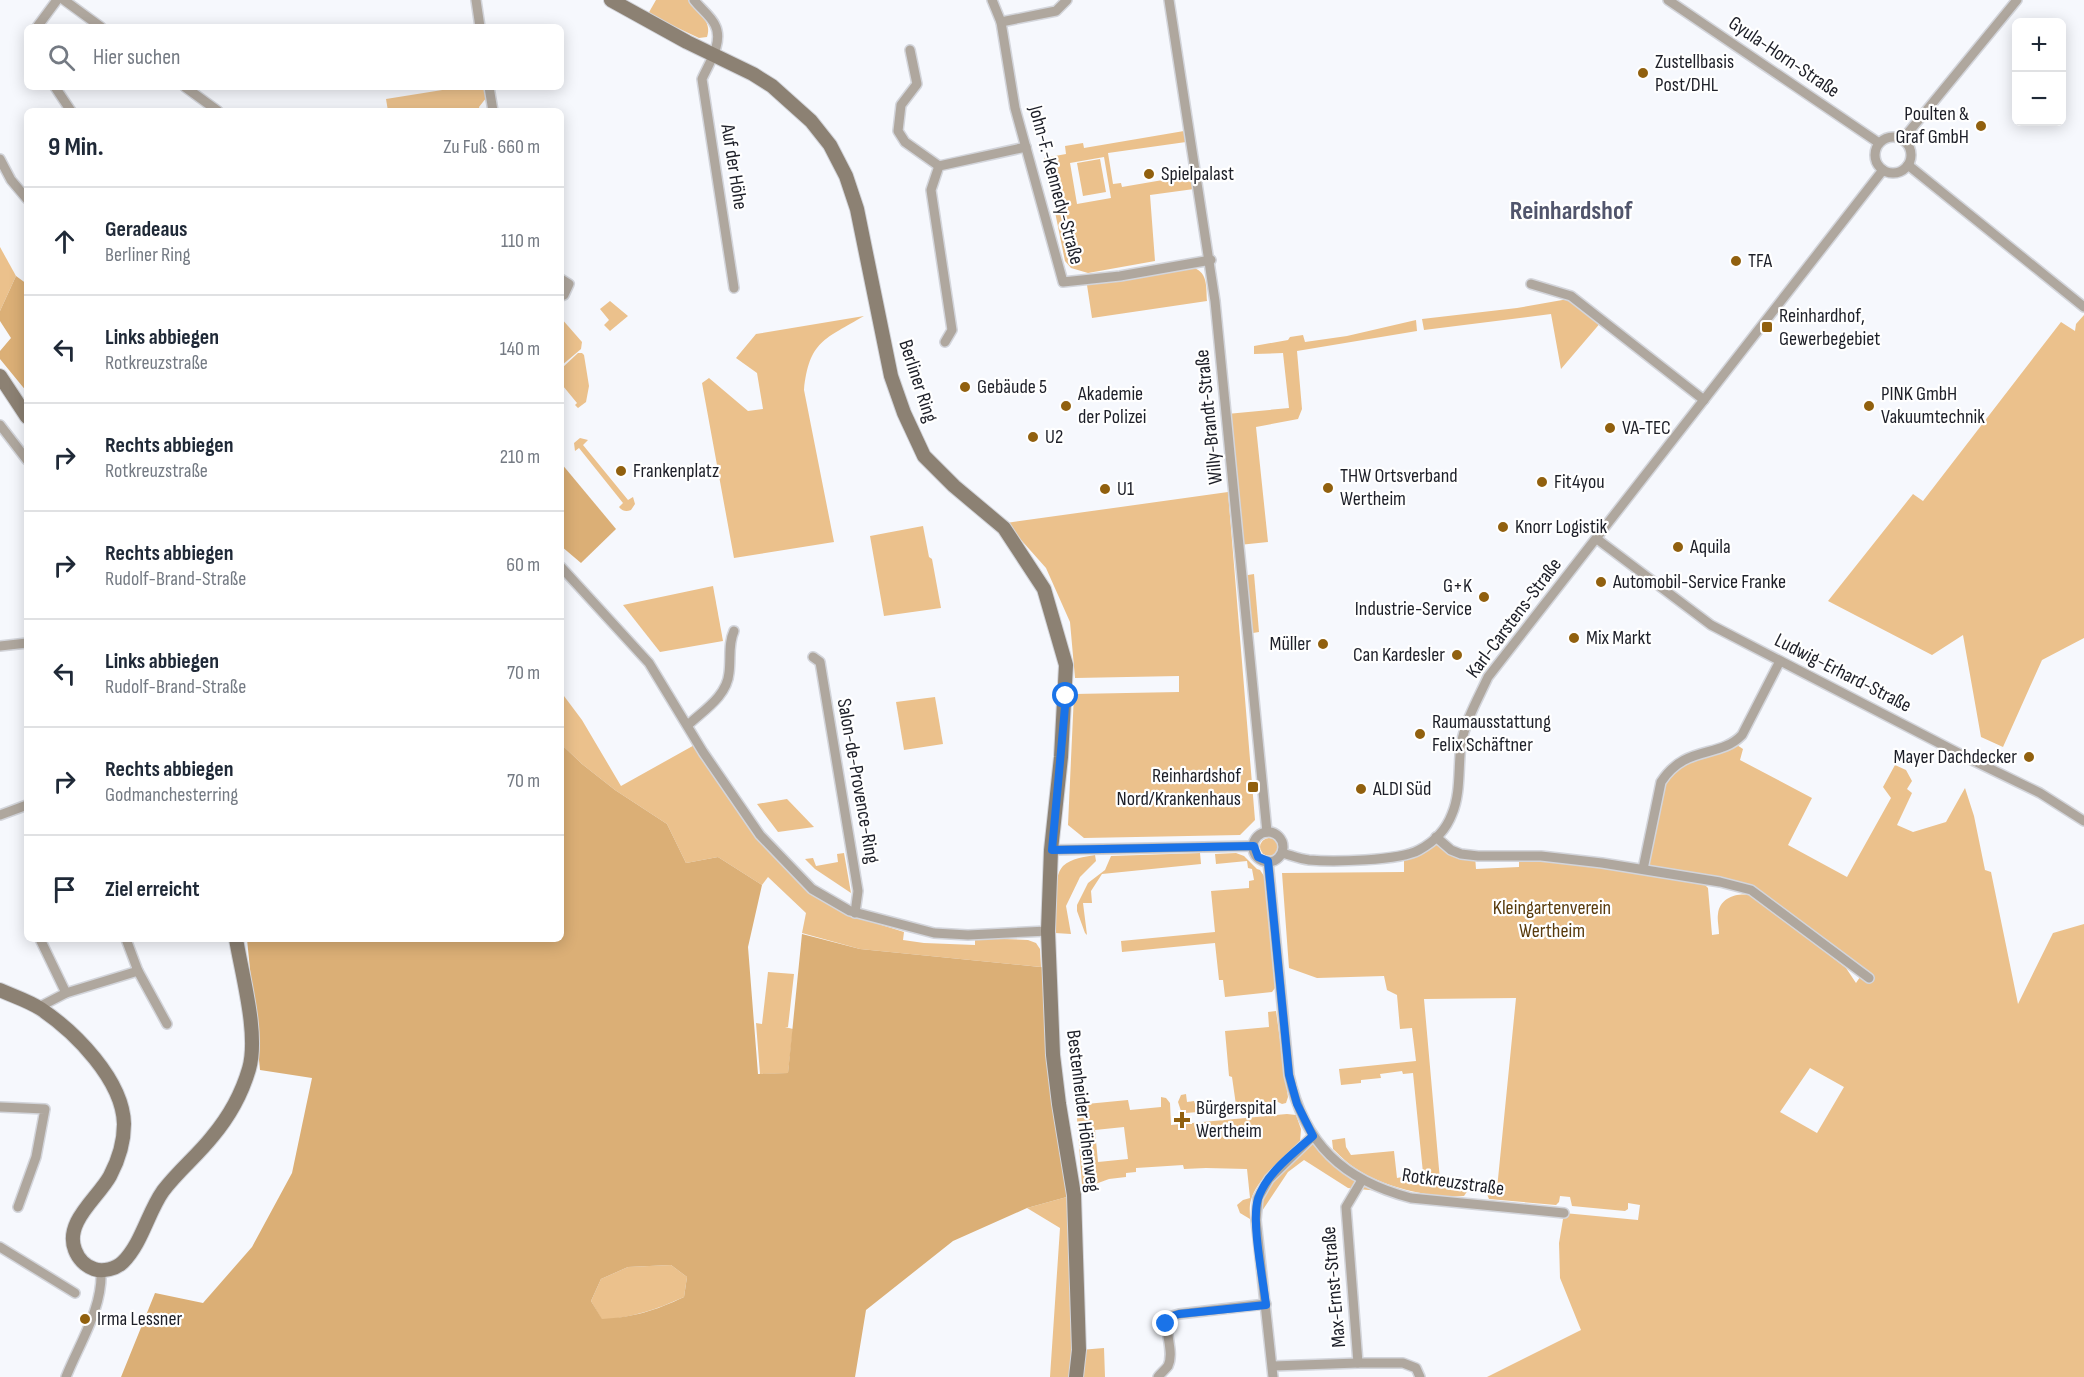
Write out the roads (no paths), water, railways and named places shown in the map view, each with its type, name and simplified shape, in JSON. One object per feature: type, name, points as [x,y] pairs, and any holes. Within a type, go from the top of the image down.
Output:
[{"type":"street","points":[[39,24],[57,0]]},
{"type":"street","points":[[64,0],[97,24]]},
{"type":"street","points":[[476,0],[480,24]]},
{"type":"street","name":"Berliner Ring","points":[[611,0],[772,86],[811,121],[830,145],[846,176],[856,209],[891,376],[904,413],[924,456],[954,486],[1004,528],[1044,589],[1066,665],[1061,757],[1052,850]]},
{"type":"street","name":"Auf der Höhe","points":[[694,0],[715,24],[718,33],[702,80],[734,288]]},
{"type":"street","name":"John-F.-Kennedy-Straße","points":[[992,0],[1001,22],[1016,108],[1063,282],[1098,279],[1211,260]]},
{"type":"street","points":[[1001,22],[1056,11],[1067,0]]},
{"type":"street","name":"Willy-Brandt-Straße","points":[[1169,0],[1211,260],[1253,694],[1265,789],[1267,832]]},
{"type":"street","name":"Gyula-Horn-Straße","points":[[1668,0],[1879,143]]},
{"type":"street","points":[[1903,139],[2017,0]]},
{"type":"street","points":[[910,50],[917,84],[902,105],[897,131],[905,142],[939,166],[1026,147]]},
{"type":"street","points":[[57,90],[70,108]]},
{"type":"street","points":[[189,90],[214,108]]},
{"type":"street","points":[[490,90],[492,108]]},
{"type":"street","points":[[1893,136],[1903,139],[1911,150],[1912,156],[1908,165],[1896,173],[1883,170],[1878,165],[1875,155],[1879,143],[1893,136]]},
{"type":"street","points":[[0,159],[11,180],[24,195]]},
{"type":"street","points":[[1908,165],[2084,307]]},
{"type":"street","points":[[939,166],[931,190],[952,330],[945,342]]},
{"type":"street","name":"Karl-Carstens-Straße","points":[[1282,853],[1308,860],[1382,859],[1417,851],[1443,830],[1456,801],[1462,743],[1468,721],[1488,677],[1883,170]]},
{"type":"street","points":[[564,281],[569,284],[564,295]]},
{"type":"street","points":[[1531,284],[1571,296],[1704,400]]},
{"type":"street","points":[[0,376],[24,412]]},
{"type":"street","points":[[0,425],[24,456]]},
{"type":"street","name":"Ludwig-Erhard-Straße","points":[[1597,539],[1711,625],[2040,793],[2084,821]]},
{"type":"street","points":[[564,570],[650,663],[703,752],[760,835],[812,889],[855,913],[934,933],[968,935],[1048,931]]},
{"type":"street","points":[[688,725],[726,687],[729,675],[730,639],[734,630]]},
{"type":"street","points":[[0,646],[24,643]]},
{"type":"street","name":"Salon-de-Provence-Ring","points":[[813,657],[819,662],[847,821],[859,897],[855,913]]},
{"type":"street","points":[[1643,869],[1661,782],[1669,771],[1682,760],[1734,743],[1742,735],[1780,661]]},
{"type":"street","points":[[0,814],[24,806]]},
{"type":"street","points":[[1267,832],[1276,834],[1283,847],[1277,859],[1268,861],[1258,857],[1254,846],[1258,836],[1267,832]]},
{"type":"street","points":[[1436,837],[1451,850],[1461,854],[1541,856],[1643,869],[1720,882],[1751,890],[1869,978]]},
{"type":"street","points":[[1052,850],[1254,846]]},
{"type":"street","name":"Bestenheider Höhenweg","points":[[1052,850],[1048,931],[1053,1055],[1074,1195],[1079,1350],[1076,1377]]},
{"type":"street","name":"Rotkreuzstraße","points":[[1268,861],[1289,1075],[1297,1104],[1313,1136],[1334,1160],[1362,1180],[1390,1192],[1411,1198],[1564,1213]]},
{"type":"street","points":[[41,942],[66,993]]},
{"type":"street","points":[[127,942],[138,971],[167,1024]]},
{"type":"street","points":[[0,990],[39,1007],[77,1038],[108,1078],[122,1112],[123,1141],[117,1163],[73,1231],[73,1246],[77,1255],[89,1266],[101,1270],[118,1266],[131,1252],[162,1192],[212,1137],[231,1110],[249,1069],[252,1047],[250,1019],[237,942]]},
{"type":"street","points":[[39,1007],[66,993],[138,971]]},
{"type":"street","points":[[0,1107],[45,1108],[36,1157],[18,1207]]},
{"type":"street","points":[[1273,1377],[1256,1220],[1258,1198],[1269,1179],[1313,1136]]},
{"type":"street","name":"Max-Ernst-Straße","points":[[1362,1180],[1346,1207],[1358,1363],[1403,1363],[1416,1368],[1420,1377]]},
{"type":"street","points":[[0,1247],[75,1293]]},
{"type":"street","points":[[66,1377],[98,1303],[102,1284],[101,1270]]},
{"type":"street","points":[[1158,1377],[1168,1365],[1170,1357],[1166,1324],[1169,1317],[1266,1305]]},
{"type":"street","points":[[1273,1366],[1358,1363]]},
{"type":"place","name":"Zustellbasis Post/DHL","points":[[1643,73]]},
{"type":"place","name":"Poulten & Graf GmbH","points":[[1981,126]]},
{"type":"place","name":"Spielpalast","points":[[1149,174]]},
{"type":"place","name":"TFA","points":[[1736,261]]},
{"type":"place","name":"Reinhardhof, Gewerbegebiet","points":[[1767,327]]},
{"type":"place","name":"Gebäude 5","points":[[965,387]]},
{"type":"place","name":"Akademie der Polizei","points":[[1066,406]]},
{"type":"place","name":"PINK GmbH Vakuumtechnik","points":[[1869,406]]},
{"type":"place","name":"VA-TEC","points":[[1610,428]]},
{"type":"place","name":"U2","points":[[1033,437]]},
{"type":"place","name":"Frankenplatz","points":[[621,471]]},
{"type":"place","name":"Fit4you","points":[[1542,482]]},
{"type":"place","name":"THW Ortsverband Wertheim","points":[[1328,488]]},
{"type":"place","name":"U1","points":[[1105,489]]},
{"type":"place","name":"Knorr Logistik","points":[[1503,527]]},
{"type":"place","name":"Aquila","points":[[1678,547]]},
{"type":"place","name":"Automobil-Service Franke","points":[[1601,582]]},
{"type":"place","name":"G+K Industrie-Service","points":[[1484,597]]},
{"type":"place","name":"Mix Markt","points":[[1574,638]]},
{"type":"place","name":"Müller","points":[[1323,644]]},
{"type":"place","name":"Can Kardesler","points":[[1457,655]]},
{"type":"place","name":"Raumausstattung Felix Schäftner","points":[[1420,734]]},
{"type":"place","name":"Mayer Dachdecker","points":[[2029,757]]},
{"type":"place","name":"Reinhardshof Nord/Krankenhaus","points":[[1253,787]]},
{"type":"place","name":"ALDI Süd","points":[[1361,789]]},
{"type":"place","name":"Bürgerspital Wertheim","points":[[1182,1120]]},
{"type":"place","name":"Irma Lessner","points":[[85,1319]]},
{"type":"district","name":"Reinhardshof","points":[[1571,211]]},
{"type":"park label","name":"Kleingartenverein Wertheim","points":[[1552,920]]}]
